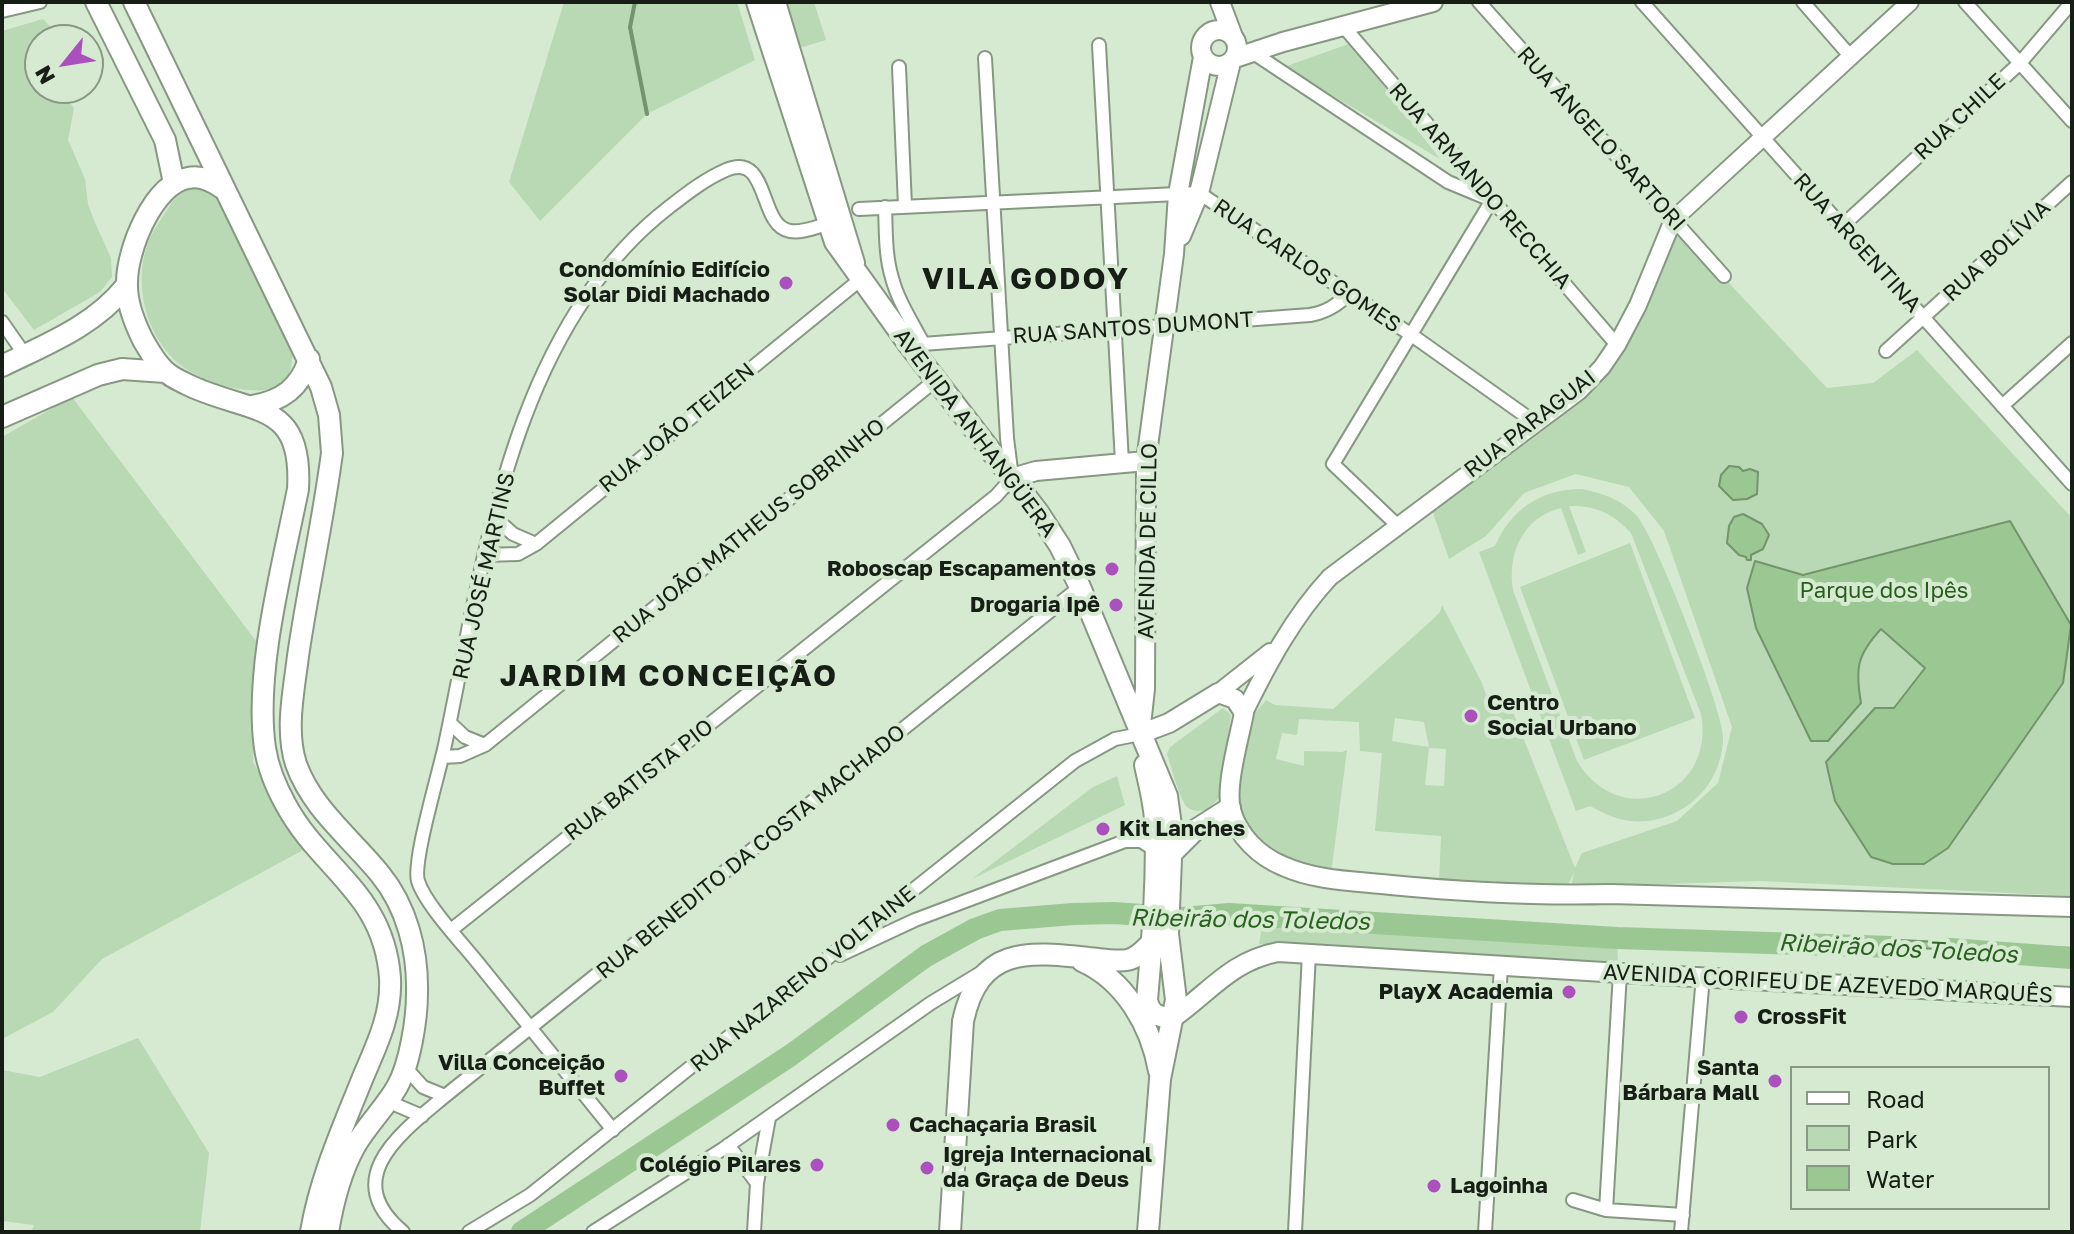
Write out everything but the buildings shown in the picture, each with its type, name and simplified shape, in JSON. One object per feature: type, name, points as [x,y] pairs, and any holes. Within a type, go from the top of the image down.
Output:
[{"type":"main road","points":[[96,2],[165,140],[174,183]]},
{"type":"main road","points":[[134,2],[321,387],[329,415],[332,453],[293,694],[292,742],[296,762],[313,796],[380,874],[403,911],[413,942],[418,994],[405,1067],[398,1085],[362,1134],[346,1165],[328,1232]]},
{"type":"main road","points":[[757,2],[785,58]]},
{"type":"main road","points":[[775,2],[785,58]]},
{"type":"main road","points":[[1219,2],[1208,33],[1201,41],[1203,57],[1219,66],[1237,49],[1283,42],[1433,2]]},
{"type":"main road","points":[[1219,2],[1237,49]]},
{"type":"main road","points":[[1208,33],[1220,29],[1237,49]]},
{"type":"main road","name":"AVENIDA DE CILLO","points":[[1174,254],[1199,193],[1237,49]]},
{"type":"main road","name":"AVENIDA DE CILLO","points":[[1148,1232],[1160,1079],[1176,990],[1158,936],[1163,852],[1172,833],[1167,796],[1140,734],[1145,689],[1146,461],[1174,254],[1178,194],[1203,57]]},
{"type":"main road","name":"AVENIDA ANHANGÜERA","points":[[785,58],[827,224],[844,257],[916,344],[937,379],[1060,546],[1140,734]]},
{"type":"main road","name":"AVENIDA ANHANGÜERA","points":[[785,58],[858,275]]},
{"type":"main road","points":[[165,372],[135,323],[126,286],[135,241],[146,218],[174,183],[198,177],[222,188]]},
{"type":"main road","points":[[2,366],[58,340],[95,317],[126,286]]},
{"type":"main road","points":[[252,406],[278,400],[289,393],[305,372],[309,359]]},
{"type":"main road","points":[[2,417],[98,375],[122,369],[165,372],[208,393],[272,415],[284,426],[295,444],[299,465],[298,489],[268,655],[263,705],[265,751],[273,779],[286,806],[357,890],[379,931],[390,980],[385,1024],[328,1162],[315,1205],[311,1232]]},
{"type":"main road","points":[[1012,478],[1036,471],[1146,461]]},
{"type":"main road","points":[[1140,734],[1169,723],[1218,693],[1235,699],[1244,713]]},
{"type":"main road","name":"RUA PARAGUAI","points":[[1230,808],[1230,788],[1244,713]]},
{"type":"main road","points":[[1163,852],[1230,808],[1245,837],[1255,850],[1270,860],[1313,876],[1353,881],[1564,896],[1611,894],[2072,907]]},
{"type":"main road","points":[[950,1232],[963,1021],[977,982],[989,969],[1006,959],[1023,955],[1127,960],[1135,957],[1158,936]]},
{"type":"main road","points":[[1158,936],[1147,1000],[1149,1009],[1155,1015],[1173,1018]]},
{"type":"main road","name":"AVENIDA CORIFEU DE AZEVEDO MARQUÊS","points":[[1173,1018],[1221,977],[1249,960],[1278,952],[2072,997]]},
{"type":"main road","points":[[1071,956],[1107,976],[1130,1001],[1154,1043],[1160,1079]]},
{"type":"main road","points":[[376,1048],[373,1080],[379,1094],[387,1101]]},
{"type":"street","points":[[2,11],[40,2]]},
{"type":"street","name":"RUA ÂNGELO SARTORI","points":[[1479,2],[1724,276]]},
{"type":"street","name":"RUA ARGENTINA","points":[[1642,2],[2072,484]]},
{"type":"street","points":[[1803,2],[1851,57]]},
{"type":"street","name":"RUA PARAGUAI","points":[[1244,713],[1278,646],[1311,598],[1330,577],[1579,391],[1602,367],[1617,345],[1638,305],[1673,220],[1910,2]]},
{"type":"street","points":[[1965,2],[2072,121]]},
{"type":"street","name":"RUA CHILE","points":[[1842,226],[2020,63],[2072,2]]},
{"type":"street","name":"RUA ARMANDO RECCHIA","points":[[1344,27],[1617,345]]},
{"type":"street","points":[[1099,45],[1122,462]]},
{"type":"street","points":[[1237,49],[1448,182],[1492,200],[1413,336],[1333,464],[1397,525]]},
{"type":"street","points":[[985,58],[1007,438],[1012,478]]},
{"type":"street","points":[[899,67],[905,206]]},
{"type":"street","name":"RUA JOSÉ MARTINS","points":[[613,1130],[451,930],[417,880],[418,859],[443,757],[484,555],[524,424],[541,380],[562,337],[593,286],[622,249],[656,218],[701,185],[727,169],[741,167],[752,172],[759,181],[774,220],[781,227],[801,231],[827,224]]},
{"type":"street","name":"RUA BOLÍVIA","points":[[1886,351],[2072,182]]},
{"type":"street","name":"RUA CARLOS GOMES","points":[[859,209],[1199,193],[1413,336],[1537,424]]},
{"type":"street","points":[[885,207],[887,254],[892,278],[916,344]]},
{"type":"street","name":"RUA JOÃO TEIZEN","points":[[484,555],[518,554],[536,544],[858,275]]},
{"type":"street","name":"RUA SANTOS DUMONT","points":[[916,344],[1310,315],[1336,306],[1350,293]]},
{"type":"street","points":[[2,322],[25,355]]},
{"type":"street","points":[[2002,406],[2072,343]]},
{"type":"street","name":"RUA JOÃO MATHEUS SOBRINHO","points":[[443,757],[460,756],[485,745],[937,379]]},
{"type":"street","name":"RUA BATISTA PIO","points":[[451,930],[996,496],[1012,478]]},
{"type":"street","points":[[494,517],[513,534],[536,544]]},
{"type":"street","name":"RUA BENEDITO DA COSTA MACHADO","points":[[422,1116],[1080,587]]},
{"type":"street","name":"RUA PARAGUAI","points":[[1218,693],[1278,646]]},
{"type":"street","points":[[450,723],[465,737],[485,745]]},
{"type":"street","name":"RUA NAZARENO VOLTAINE","points":[[469,1232],[530,1195],[1075,761],[1115,739],[1140,734]]},
{"type":"street","points":[[819,965],[915,920],[1125,841],[1141,841],[1163,852]]},
{"type":"street","points":[[904,898],[907,910],[915,920]]},
{"type":"street","points":[[1295,1232],[1309,953]]},
{"type":"street","points":[[1485,1232],[1501,966]]},
{"type":"street","points":[[593,1232],[769,1118],[931,1003],[989,969]]},
{"type":"street","points":[[1606,1210],[1620,973]]},
{"type":"street","points":[[1681,1232],[1703,976]]},
{"type":"street","points":[[931,1003],[951,1003],[963,1021]]},
{"type":"street","points":[[405,1067],[423,1087],[445,1096]]},
{"type":"street","points":[[387,1101],[422,1116],[388,1147],[377,1174],[380,1201],[403,1232]]},
{"type":"street","points":[[754,1232],[757,1183],[769,1118]]},
{"type":"street","points":[[728,1145],[757,1183]]},
{"type":"street","points":[[1573,1200],[1606,1210],[1683,1215]]},
{"type":"green space","points":[[564,2],[737,2],[755,60],[647,114],[540,221],[509,182]]},
{"type":"green space","points":[[776,2],[814,2],[826,40],[790,51]]},
{"type":"green space","points":[[43,19],[48,24],[26,24]]},
{"type":"green space","points":[[24,25],[24,104],[71,104],[74,108],[68,140],[85,179],[93,218],[111,258],[112,277],[100,292],[34,330],[2,288],[2,31]]},
{"type":"green space","points":[[1351,43],[1440,159],[1284,67]]},
{"type":"green space","points":[[196,187],[211,192],[221,202],[293,349],[288,376],[268,390],[238,389],[196,375],[173,358],[150,323],[142,282],[143,261],[149,242],[174,201],[183,192]]},
{"type":"green space","name":"Parque dos Ipês","points":[[1675,225],[1827,388],[1873,383],[1917,350],[2072,518],[2072,896],[1760,881],[1571,887],[1574,873],[1564,892],[1439,883],[1441,836],[1375,831],[1382,753],[1360,751],[1359,722],[1299,719],[1297,735],[1282,733],[1276,759],[1304,766],[1304,751],[1347,750],[1331,874],[1313,873],[1257,845],[1236,808],[1250,719],[1266,700],[1275,705],[1333,709],[1432,620],[1442,605],[1482,683],[1492,713],[1511,707],[1575,868],[1582,853],[1677,821],[1718,783],[1732,727],[1664,531],[1629,487],[1576,474],[1524,493],[1486,536],[1449,559],[1431,507],[1523,446],[1580,399],[1605,373],[1627,344],[1645,312]],"holes":[[[1395,718],[1424,722],[1429,747],[1392,741]],[[1429,748],[1446,749],[1444,786],[1425,785]]]},
{"type":"green space","points":[[72,397],[259,645],[253,762],[305,849],[102,959],[53,1012],[2,1039],[2,437]]},
{"type":"green space","points":[[1582,489],[1605,495],[1625,505],[1636,515],[1658,554],[1712,694],[1723,737],[1715,772],[1695,800],[1665,817],[1630,821],[1590,806],[1576,811],[1479,552],[1495,546],[1510,521],[1529,504],[1541,497]],"holes":[[[1569,506],[1603,512],[1631,533],[1701,714],[1702,742],[1694,766],[1680,783],[1661,794],[1639,799],[1617,795],[1595,783],[1577,761],[1513,590],[1513,563],[1520,539],[1528,528],[1548,513],[1561,508],[1578,555],[1586,552]]]},
{"type":"green space","points":[[1630,543],[1695,718],[1584,760],[1520,587]]},
{"type":"green space","points":[[1223,708],[1231,715],[1221,796],[1207,810],[1192,810],[1181,797],[1167,754],[1170,747]]},
{"type":"green space","points":[[1117,776],[1125,805],[972,879],[1093,787]]},
{"type":"green space","points":[[1264,917],[1617,938],[1618,962],[1259,944]]},
{"type":"green space","points":[[138,1038],[209,1153],[200,1232],[31,1232],[34,1225],[2,1221],[2,1070],[40,1077]]},
{"type":"water","points":[[1729,466],[1758,472],[1757,494],[1747,499],[1733,500],[1719,486],[1721,475]]},
{"type":"water","points":[[1743,514],[1762,524],[1769,535],[1763,549],[1751,555],[1751,560],[1739,555],[1727,543],[1729,526],[1734,517]]},
{"type":"water","points":[[2010,521],[2071,625],[2063,683],[1948,848],[1924,864],[1893,864],[1871,857],[1835,801],[1826,762],[1875,708],[1894,708],[1925,668],[1881,629],[1867,647],[1860,663],[1858,680],[1861,703],[1828,741],[1811,741],[1756,628],[1747,588],[1755,561],[1803,575]]},
{"type":"water","points":[[1767,934],[2072,948],[2072,958],[1972,950],[1643,939],[1639,936]]},
{"type":"waterway","points":[[635,2],[630,27],[647,114]]},
{"type":"waterway","name":"Ribeirão dos Toledos","points":[[522,1232],[791,1055],[926,956],[975,929],[1000,920],[1073,914],[1114,913],[1183,918],[1229,914],[1617,938],[1891,947]]},
{"type":"waterway","name":"Ribeirão dos Toledos","points":[[1950,949],[2072,958]]},
{"type":"place","name":"Condomínio Edifício Solar Didi Machado","points":[[786,283]]},
{"type":"place","name":"Roboscap Escapamentos","points":[[1112,569]]},
{"type":"place","name":"Drogaria Ipê","points":[[1116,605]]},
{"type":"place","name":"Centro Social Urbano","points":[[1471,716]]},
{"type":"place","name":"Kit Lanches","points":[[1103,829]]},
{"type":"place","name":"PlayX Academia","points":[[1569,992]]},
{"type":"place","name":"CrossFit","points":[[1741,1017]]},
{"type":"place","name":"Villa Conceição Buffet","points":[[621,1076]]},
{"type":"place","name":"Santa Bárbara Mall","points":[[1775,1081]]},
{"type":"place","name":"Cachaçaria Brasil","points":[[893,1125]]},
{"type":"place","name":"Colégio Pilares","points":[[817,1165]]},
{"type":"place","name":"Igreja Internacional da Graça de Deus","points":[[927,1168]]},
{"type":"place","name":"Lagoinha","points":[[1434,1186]]},
{"type":"district","name":"VILA GODOY","points":[[1026,279]]},
{"type":"district","name":"JARDIM CONCEIÇÃO","points":[[669,676]]}]
